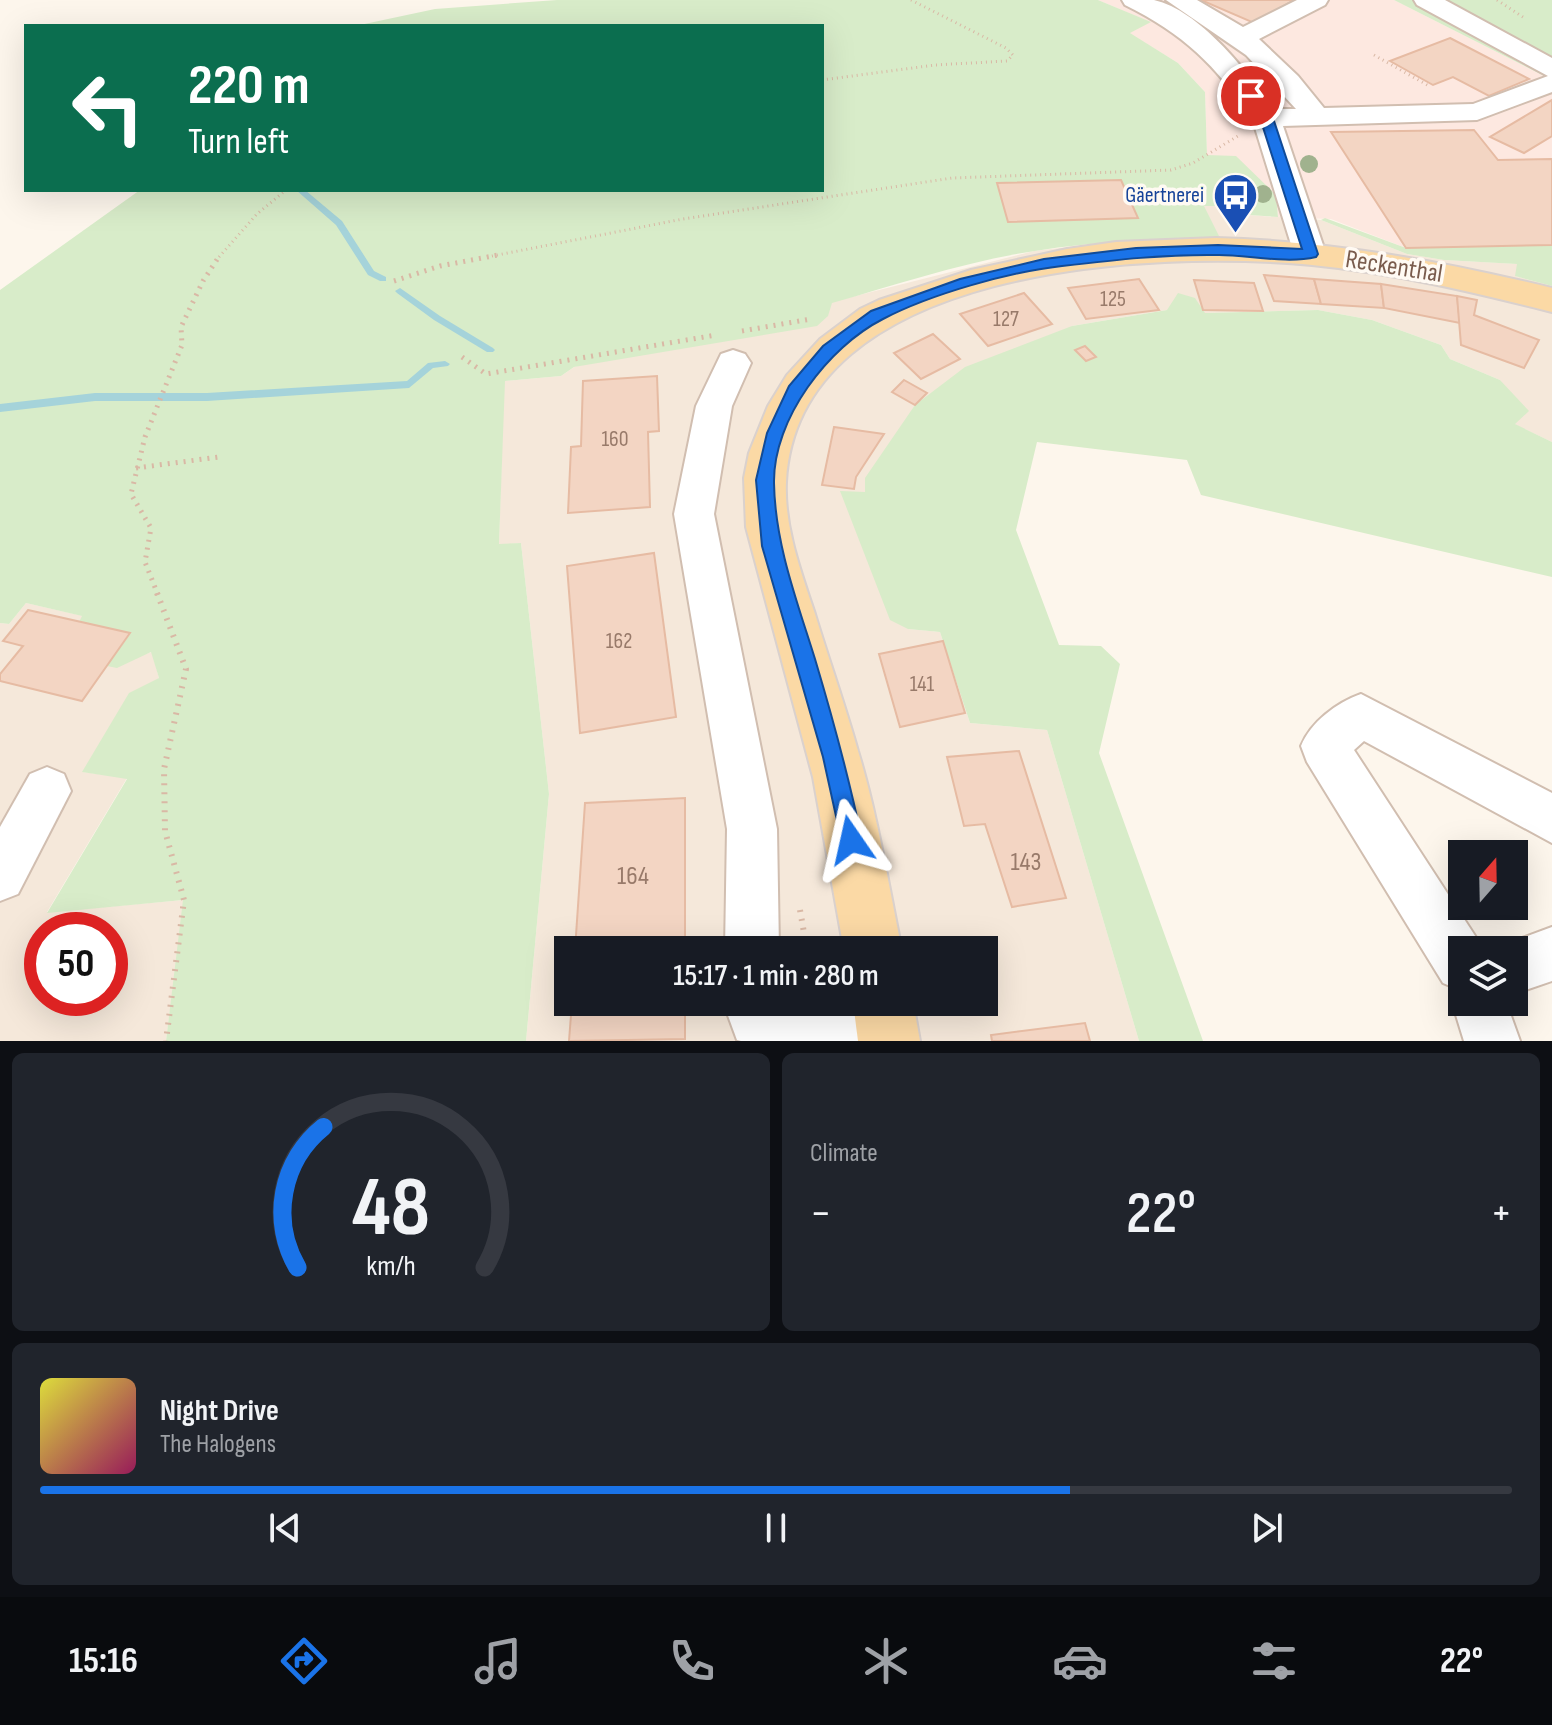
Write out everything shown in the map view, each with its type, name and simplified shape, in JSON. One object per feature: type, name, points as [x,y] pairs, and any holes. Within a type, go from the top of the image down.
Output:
[{"type":"main road","name":"Reckenthal","points":[[870,936],[834,757],[771,546],[765,480],[775,433],[795,390],[829,350],[877,315],[960,284],[1044,263],[1136,253],[1218,250],[1310,254],[1398,265],[1552,300]]},
{"type":"street","points":[[1134,0],[1173,18],[1207,43],[1235,74],[1266,118],[1310,254]]},
{"type":"street","points":[[1178,0],[1199,9],[1242,38],[1301,94],[1316,117]]},
{"type":"street","points":[[1242,38],[1316,0]]},
{"type":"street","points":[[1426,0],[1494,34],[1552,69]]},
{"type":"street","points":[[1266,118],[1477,112],[1552,83]]},
{"type":"street","points":[[729,343],[694,514],[752,829],[752,936]]},
{"type":"street","points":[[1448,942],[1324,746],[1361,715],[1552,819]]},
{"type":"street","points":[[0,876],[47,791]]},
{"type":"street","points":[[1528,962],[1552,954]]},
{"type":"street","points":[[1484,1016],[1492,1041]]},
{"type":"street","points":[[750,1021],[785,1029],[886,1019]]},
{"type":"path","points":[[824,80],[935,65],[1007,61],[1013,55],[1006,48],[911,0]]},
{"type":"path","points":[[1374,55],[1434,88],[1433,115]]},
{"type":"path","points":[[394,281],[440,266],[683,219],[952,178],[1171,170],[1207,155],[1266,118]]},
{"type":"path","points":[[166,1041],[184,900],[165,831],[164,769],[186,669],[145,562],[151,528],[131,494],[150,423],[182,345],[181,327],[203,281],[225,248],[257,214],[284,192]]},
{"type":"path","points":[[462,357],[486,374],[729,343],[813,319]]},
{"type":"path","points":[[136,468],[219,457]]},
{"type":"shaded area","points":[[1098,0],[1394,0],[1552,80],[1552,245],[1406,248],[1331,219],[1278,217],[1276,195],[1207,155],[1205,92],[1178,63],[1129,33],[1150,22]]},
{"type":"shaded area","points":[[1203,206],[1229,206],[1233,214],[1321,220],[1407,254],[1444,260],[1518,264],[1516,276],[1552,286],[1552,442],[1514,424],[1500,380],[1450,359],[1441,345],[1372,320],[1318,310],[1205,313],[1167,310],[1072,326],[908,629],[940,632],[970,723],[1047,730],[1139,1041],[526,1041],[549,794],[521,543],[499,545],[504,381],[561,376],[574,367],[1034,251],[1128,240],[1219,238]]},
{"type":"shaded area","points":[[26,603],[83,616],[79,622],[130,633],[108,665],[152,652],[159,678],[83,772],[127,778],[47,912],[184,900],[166,1041],[0,1041],[0,623],[9,624]]},
{"type":"green space","points":[[557,0],[1098,0],[1151,22],[1130,33],[1178,63],[1205,92],[1207,155],[1236,156],[1276,195],[1278,217],[1233,214],[1229,206],[1204,206],[1220,238],[1104,243],[1010,255],[832,303],[828,316],[817,326],[574,367],[561,376],[505,381],[499,544],[521,543],[549,794],[526,1041],[166,1041],[183,900],[48,912],[127,779],[82,772],[129,693],[159,678],[151,652],[117,668],[107,666],[130,634],[79,622],[82,616],[26,603],[9,624],[0,623],[0,290],[137,192],[824,192],[824,24],[364,24],[435,9]]},
{"type":"green space","points":[[1394,0],[1552,0],[1552,80]]},
{"type":"green space","points":[[1325,218],[1406,248],[1552,245],[1552,286],[1515,276],[1517,264],[1444,260],[1407,254],[1321,220]]},
{"type":"green space","points":[[1178,293],[1195,298],[1205,313],[1318,310],[1372,320],[1441,345],[1450,359],[1500,380],[1529,411],[1515,424],[1552,442],[1552,577],[1201,495],[1187,460],[1037,442],[1016,530],[1059,645],[1101,646],[1120,664],[1099,753],[1203,1041],[1139,1041],[1047,730],[970,723],[940,632],[908,629],[890,620],[840,491],[865,492],[865,478],[915,405],[965,367],[1072,326],[1167,310]]},
{"type":"building","points":[[1201,0],[1294,0],[1254,23]]},
{"type":"building","points":[[1450,38],[1529,79],[1489,96],[1453,77],[1433,85],[1390,61]]},
{"type":"building","points":[[1552,100],[1552,136],[1524,153],[1490,137]]},
{"type":"building","points":[[1474,130],[1498,160],[1552,159],[1552,245],[1406,248],[1331,132]]},
{"type":"building","points":[[1121,180],[1138,218],[1008,222],[997,183]]},
{"type":"building","points":[[1264,275],[1314,279],[1321,304],[1274,301]]},
{"type":"building","points":[[1139,279],[1159,310],[1086,319],[1068,288]]},
{"type":"building","points":[[1314,279],[1381,284],[1384,308],[1321,304]]},
{"type":"building","points":[[1194,280],[1254,283],[1263,311],[1203,310]]},
{"type":"building","points":[[1381,284],[1457,296],[1460,323],[1384,308]]},
{"type":"building","points":[[1024,293],[1052,324],[988,346],[960,314]]},
{"type":"building","points":[[1457,296],[1477,300],[1474,315],[1539,340],[1524,368],[1461,345]]},
{"type":"building","points":[[933,334],[960,359],[921,379],[894,353]]},
{"type":"building","points":[[1085,346],[1096,357],[1086,361],[1075,350]]},
{"type":"building","points":[[657,376],[659,431],[648,432],[650,507],[568,513],[571,447],[581,446],[583,381]]},
{"type":"building","points":[[904,380],[927,393],[915,405],[892,392]]},
{"type":"building","points":[[834,427],[884,434],[856,477],[854,489],[822,485]]},
{"type":"building","points":[[654,553],[676,717],[580,733],[567,566]]},
{"type":"building","points":[[28,610],[130,633],[82,701],[0,681],[0,674],[23,646],[3,641]]},
{"type":"building","points":[[943,641],[965,713],[900,727],[879,654]]},
{"type":"building","points":[[1019,751],[1066,898],[1012,907],[985,824],[964,826],[947,757]]},
{"type":"building","points":[[685,798],[685,936],[576,936],[585,803]]},
{"type":"building","points":[[571,1016],[685,1016],[685,1039],[569,1041]]},
{"type":"building","points":[[1085,1023],[1090,1041],[992,1041],[991,1035]]},
{"type":"waterway","points":[[302,192],[339,223],[371,273],[383,279]]},
{"type":"waterway","points":[[400,291],[490,350]]},
{"type":"waterway","points":[[0,408],[95,397],[207,397],[409,384],[431,365],[445,364]]},
{"type":"place","name":"Gäertnerei","points":[[1235,234]]},
{"type":"route","points":[[851,840],[834,757],[771,546],[765,480],[775,433],[795,390],[829,350],[877,315],[960,284],[1044,263],[1136,253],[1218,250],[1310,254],[1266,118],[1251,96]]}]
